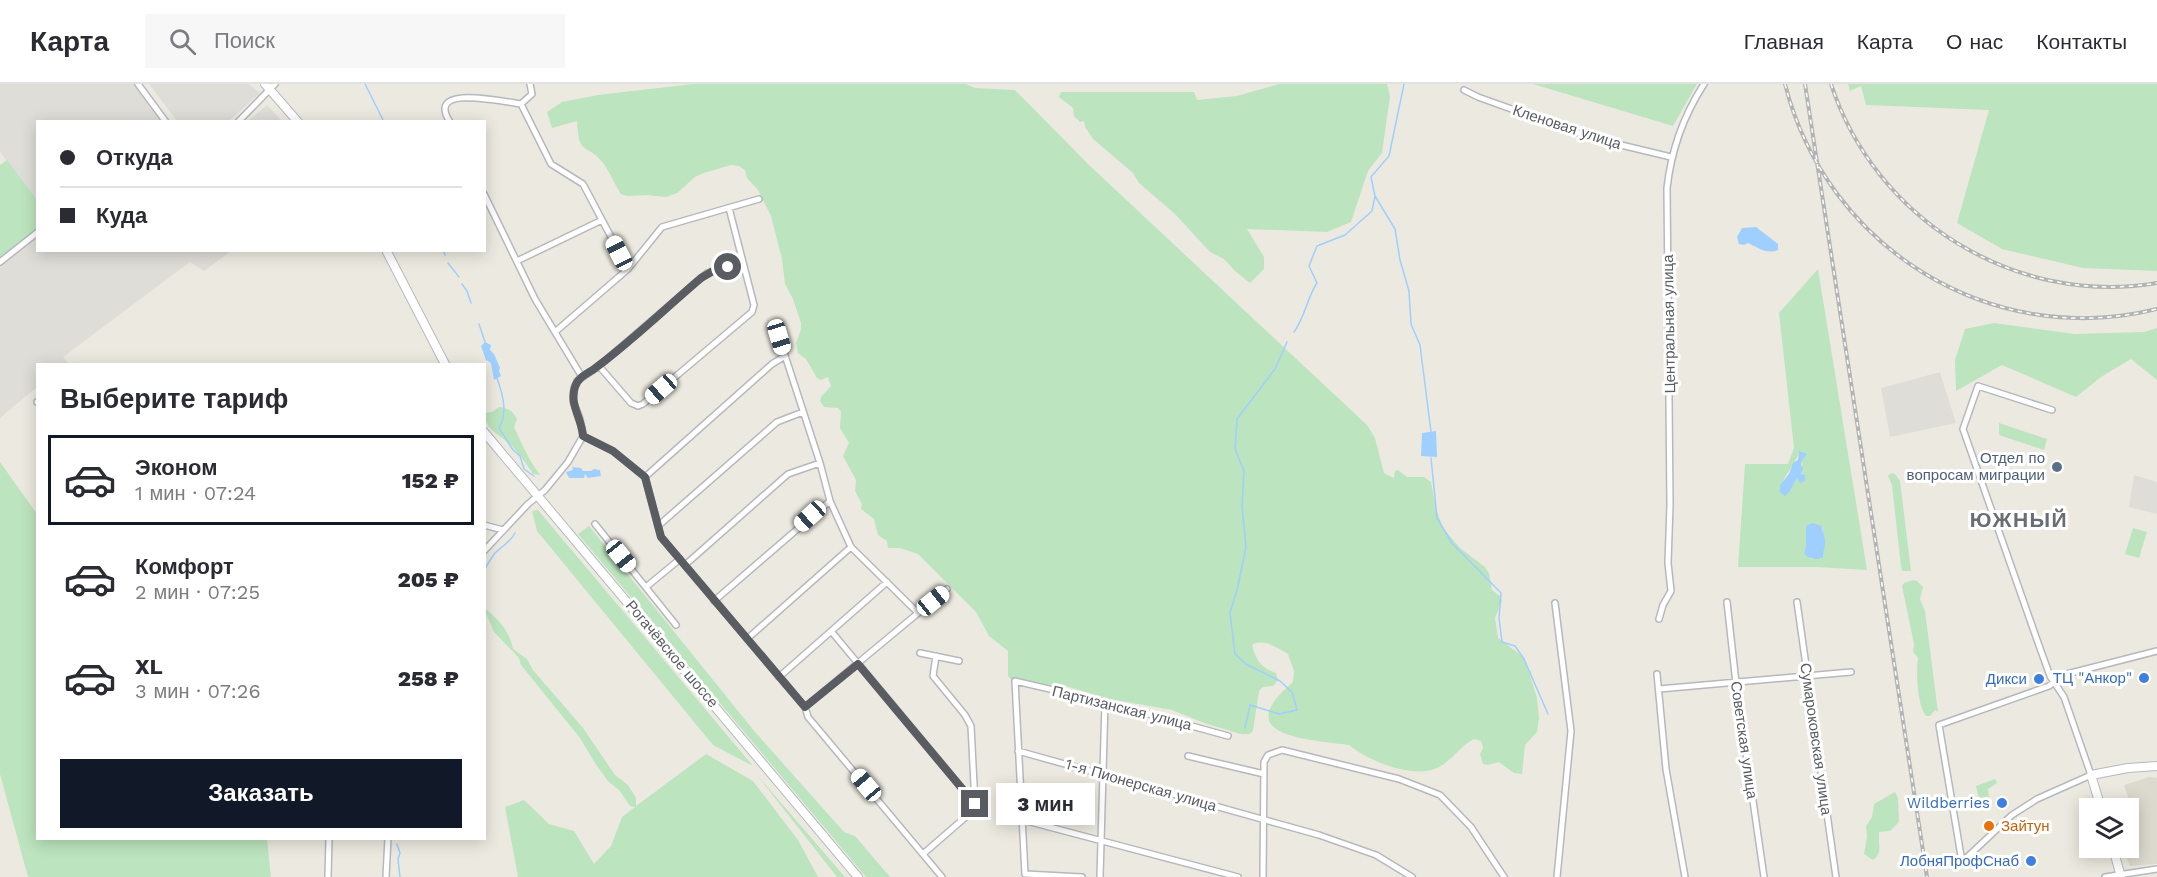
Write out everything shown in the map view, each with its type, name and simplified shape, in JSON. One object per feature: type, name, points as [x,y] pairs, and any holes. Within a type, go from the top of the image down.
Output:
[{"type":"main road","points":[[270,85],[296,120]]},
{"type":"main road","points":[[387,252],[444,363]]},
{"type":"main road","name":"Рогачёвское шоссе","points":[[486,434],[858,877]]},
{"type":"main road","points":[[2098,798],[2091,775],[2128,768],[2157,766]]},
{"type":"main road","points":[[2116,858],[2121,876]]},
{"type":"street","points":[[138,84],[165,120]]},
{"type":"street","points":[[520,104],[532,94],[530,84]]},
{"type":"street","name":"Центральная улица","points":[[1659,619],[1671,591],[1668,571],[1670,438],[1667,200],[1671,157],[1704,84]]},
{"type":"street","points":[[240,120],[270,85]]},
{"type":"street","name":"Кленовая улица","points":[[1464,90],[1592,138],[1671,157]]},
{"type":"street","points":[[449,120],[444,103],[446,97],[452,93],[491,95],[520,104],[551,164],[583,184],[628,269]]},
{"type":"street","points":[[486,198],[535,299],[582,377]]},
{"type":"street","points":[[555,332],[628,269],[662,227],[759,199]]},
{"type":"street","points":[[599,366],[631,403],[638,406],[752,312],[754,305],[729,208]]},
{"type":"street","points":[[517,261],[602,220]]},
{"type":"street","points":[[0,262],[36,234]]},
{"type":"street","points":[[486,549],[528,504],[539,496],[568,462],[583,436],[573,401],[574,388],[582,377],[599,366],[707,273],[743,263]]},
{"type":"street","points":[[779,337],[830,501],[851,547],[918,613]]},
{"type":"street","points":[[645,477],[772,364],[785,356]]},
{"type":"street","points":[[2052,410],[1978,386],[1963,429],[2036,637],[2054,681],[2064,698],[2091,775],[2037,799],[2012,815],[1962,862],[1939,725],[2049,686],[2054,681],[2063,675],[2157,651]]},
{"type":"street","points":[[658,526],[777,422],[803,412]]},
{"type":"street","points":[[583,436],[613,451],[645,477],[661,537],[805,707],[808,717],[942,877]]},
{"type":"street","points":[[685,565],[788,474],[820,463]]},
{"type":"street","points":[[714,601],[830,501]]},
{"type":"street","points":[[595,524],[676,625]]},
{"type":"street","points":[[486,526],[502,530]]},
{"type":"street","points":[[747,639],[851,547]]},
{"type":"street","points":[[646,587],[680,559]]},
{"type":"street","points":[[778,677],[887,582]]},
{"type":"street","points":[[805,707],[947,589]]},
{"type":"street","name":"Советская улица","points":[[1727,602],[1764,877]]},
{"type":"street","name":"Сумароковская улица","points":[[1797,602],[1836,877]]},
{"type":"street","points":[[1555,603],[1571,731],[1557,877]]},
{"type":"street","points":[[831,631],[975,804]]},
{"type":"street","points":[[921,653],[959,661]]},
{"type":"street","points":[[923,854],[968,815],[975,804],[971,726],[965,715],[933,676],[936,656]]},
{"type":"street","points":[[1659,689],[1851,672]]},
{"type":"street","points":[[1657,674],[1666,769],[1685,877]]},
{"type":"street","name":"Партизанская улица","points":[[1018,751],[1015,681],[1105,702],[1228,736]]},
{"type":"street","points":[[1100,877],[1105,702]]},
{"type":"street","points":[[1263,877],[1266,758],[1282,750],[1399,779],[1440,795],[1471,827],[1504,877]]},
{"type":"street","points":[[1018,751],[1025,874],[1082,877]]},
{"type":"street","name":"1-я Пионерская улица","points":[[1018,751],[1319,835],[1376,855],[1412,877]]},
{"type":"street","points":[[1188,756],[1264,774]]},
{"type":"street","points":[[1023,820],[1238,877]]},
{"type":"street","points":[[328,877],[329,840]]},
{"type":"street","points":[[386,877],[388,840]]},
{"type":"street","points":[[2105,877],[2157,869]]},
{"type":"shaded area","points":[[0,84],[134,84],[161,120],[36,120],[36,199],[0,152]]},
{"type":"shaded area","points":[[149,84],[249,84],[260,93],[230,120],[176,120]]},
{"type":"shaded area","points":[[267,105],[281,120],[249,120]]},
{"type":"shaded area","points":[[36,239],[36,252],[230,252],[204,271],[190,262],[63,357],[68,363],[36,363],[36,388],[0,418],[0,267]]},
{"type":"shaded area","points":[[1940,372],[1956,423],[1890,437],[1881,388]]},
{"type":"shaded area","points":[[2134,475],[2157,482],[2157,514],[2129,507]]},
{"type":"shaded area","points":[[2149,777],[2157,778],[2157,864],[2130,866],[2127,858],[2139,858],[2139,798],[2128,798],[2124,785]]},
{"type":"green space","points":[[693,84],[966,84],[975,88],[1015,90],[1089,165],[1367,425],[1375,438],[1384,473],[1394,478],[1395,471],[1398,470],[1407,477],[1424,477],[1431,482],[1436,509],[1443,528],[1460,548],[1485,567],[1489,573],[1492,590],[1500,596],[1502,601],[1495,618],[1498,638],[1522,656],[1527,665],[1537,698],[1539,718],[1537,732],[1525,745],[1522,774],[1514,773],[1499,762],[1483,764],[1480,754],[1483,748],[1481,741],[1474,739],[1437,768],[1416,771],[1391,767],[1367,757],[1349,745],[1296,737],[1281,732],[1271,725],[1269,714],[1275,700],[1293,682],[1294,671],[1288,654],[1266,643],[1252,645],[1255,655],[1266,669],[1276,673],[1278,680],[1273,686],[1263,687],[1259,691],[1253,731],[1249,734],[1241,734],[1207,724],[1172,710],[1110,699],[1059,684],[1024,687],[1015,685],[1008,676],[1008,651],[989,636],[976,612],[918,554],[900,548],[888,548],[887,541],[878,535],[874,519],[861,509],[862,504],[855,491],[856,480],[843,456],[849,443],[840,428],[841,412],[838,408],[824,407],[820,401],[831,386],[828,377],[821,380],[817,378],[806,359],[798,353],[796,343],[801,323],[785,284],[782,259],[771,216],[758,190],[747,178],[745,170],[731,165],[704,173],[695,177],[677,193],[666,197],[627,196],[621,194],[598,157],[582,145],[577,121],[552,128],[547,112],[562,102],[598,95]]},
{"type":"green space","points":[[1279,84],[1387,84],[1390,96],[1382,153],[1368,171],[1351,222],[1327,232],[1247,229],[1264,257],[1264,269],[1250,283],[1224,259],[1210,252],[1175,214],[1139,183],[1133,173],[1093,139],[1084,121],[1080,122],[1074,116],[1073,108],[1059,97],[1061,92],[1194,92],[1197,100],[1237,96]]},
{"type":"green space","points":[[1533,84],[1697,84],[1673,126]]},
{"type":"green space","points":[[1848,84],[2157,84],[2157,271],[2083,268],[2002,249],[1957,223],[1989,110],[1866,105],[1861,86],[1850,91]]},
{"type":"green space","points":[[7,160],[36,199],[36,230],[0,258],[0,165]]},
{"type":"green space","points":[[1818,269],[1867,570],[1816,567],[1738,567],[1745,464],[1788,464],[1794,448],[1779,313]],"holes":[[[1799,452],[1806,454],[1802,460],[1802,475],[1797,478],[1790,491],[1780,492]],[[1823,527],[1823,548],[1812,559],[1804,554],[1806,529]]]},
{"type":"green space","points":[[1994,323],[2075,334],[2144,332],[2157,328],[2157,380],[2131,359],[2101,377],[2076,397],[2002,365],[1956,391],[1955,360],[1965,329]]},
{"type":"green space","points":[[499,407],[505,408],[515,416],[517,419],[514,427],[540,475],[533,474],[512,446],[490,428],[486,422],[486,413]]},
{"type":"green space","points":[[1999,423],[2047,439],[2044,450],[1999,435]]},
{"type":"green space","points":[[0,462],[36,513],[36,840],[267,840],[271,877],[28,877],[0,774]]},
{"type":"green space","points":[[1891,473],[1895,474],[1900,481],[1911,571],[1902,571],[1901,567],[1892,485],[1888,476]]},
{"type":"green space","points":[[538,510],[753,766],[713,745],[537,531],[532,511]]},
{"type":"green space","points":[[589,526],[755,732],[844,832],[855,836],[890,877],[866,877],[578,534]]},
{"type":"green space","points":[[2133,528],[2147,532],[2139,558],[2125,554]]},
{"type":"green space","points":[[1913,580],[1923,587],[1920,599],[1925,611],[1938,712],[1935,710],[1930,716],[1926,716],[1923,711],[1919,697],[1918,658],[1913,652],[1914,644],[1902,586]]},
{"type":"green space","points":[[486,610],[503,626],[513,649],[527,659],[533,670],[583,728],[615,775],[628,785],[636,798],[636,806],[706,754],[753,781],[798,840],[818,877],[518,877],[505,807],[524,800],[549,824],[574,831],[594,864],[611,846],[622,817],[635,807],[630,806],[620,791],[608,781],[580,738],[521,665],[519,658],[494,632]]},
{"type":"green space","points":[[757,775],[845,877],[837,877]]},
{"type":"green space","points":[[1995,779],[1997,783],[1988,789],[1990,804],[1981,807],[1976,786]]},
{"type":"green space","points":[[1895,792],[1898,798],[1899,822],[1890,831],[1879,832],[1879,851],[1873,860],[1864,854],[1866,826],[1872,817],[1874,804]]},
{"type":"water","points":[[1756,227],[1778,244],[1778,250],[1766,251],[1748,243],[1739,244],[1737,237],[1742,228]]},
{"type":"water","points":[[485,342],[491,345],[490,350],[500,368],[501,376],[494,380],[491,363],[486,360],[481,346]]},
{"type":"water","points":[[1436,431],[1437,457],[1421,456],[1422,433]]},
{"type":"water","points":[[1799,451],[1807,454],[1801,465],[1803,468],[1801,474],[1805,475],[1805,481],[1800,483],[1797,478],[1785,496],[1780,492],[1780,485],[1789,474],[1793,463],[1798,460]]},
{"type":"water","points":[[572,467],[581,468],[583,471],[600,470],[601,476],[588,478],[585,474],[584,478],[569,478],[566,472],[573,470]]},
{"type":"water","points":[[1812,523],[1822,526],[1825,539],[1823,557],[1818,559],[1804,554],[1806,526]]},
{"type":"waterway","points":[[365,84],[383,120]]},
{"type":"waterway","points":[[1404,84],[1389,156],[1371,177],[1375,196],[1395,229],[1400,260],[1409,291],[1411,324],[1420,345],[1431,432]]},
{"type":"waterway","points":[[1294,332],[1317,283],[1309,266],[1317,246],[1345,235],[1372,211],[1375,196]]},
{"type":"waterway","points":[[448,263],[459,277]]},
{"type":"waterway","points":[[462,284],[471,303]]},
{"type":"waterway","points":[[479,324],[485,342]]},
{"type":"waterway","points":[[1245,728],[1250,705],[1279,714],[1297,710],[1292,692],[1280,681],[1246,664],[1235,654],[1230,613],[1246,547],[1242,506],[1244,471],[1235,449],[1237,419],[1275,369],[1287,342]]},
{"type":"waterway","points":[[497,378],[503,397],[504,410],[499,428],[513,450],[520,456],[524,469],[534,476]]},
{"type":"waterway","points":[[1431,458],[1437,518],[1452,543],[1501,593],[1499,618],[1502,642],[1515,646],[1524,659],[1548,714]]},
{"type":"waterway","points":[[486,567],[495,553],[509,542],[515,533]]},
{"type":"waterway","points":[[397,844],[400,853],[398,859],[400,877]]},
{"type":"railway","points":[[1785,84],[1806,143],[1838,195],[1878,239],[1925,274],[1978,299],[2035,314],[2095,318],[2157,309]]},
{"type":"railway","points":[[1805,84],[1927,877]]},
{"type":"railway","points":[[1831,84],[1852,132],[1881,175],[1916,213],[1957,243],[2003,266],[2052,281],[2104,287],[2157,283]]},
{"type":"place","name":"Отдел по вопросам миграции","points":[[2057,467]]},
{"type":"place","name":"ТЦ \"Анкор\"","points":[[2144,678]]},
{"type":"place","name":"Дикси","points":[[2039,679]]},
{"type":"place","name":"Wildberries","points":[[2002,803]]},
{"type":"place","name":"Зайтун","points":[[1989,826]]},
{"type":"place","name":"ЛобняПрофСнаб","points":[[2031,861]]},
{"type":"district","name":"ЮЖНЫЙ","points":[[2019,520]]},
{"type":"route","points":[[728,267],[707,273],[599,366],[577,381],[573,401],[583,427],[583,436],[601,443],[645,477],[661,537],[805,707],[858,664],[975,804]]}]
